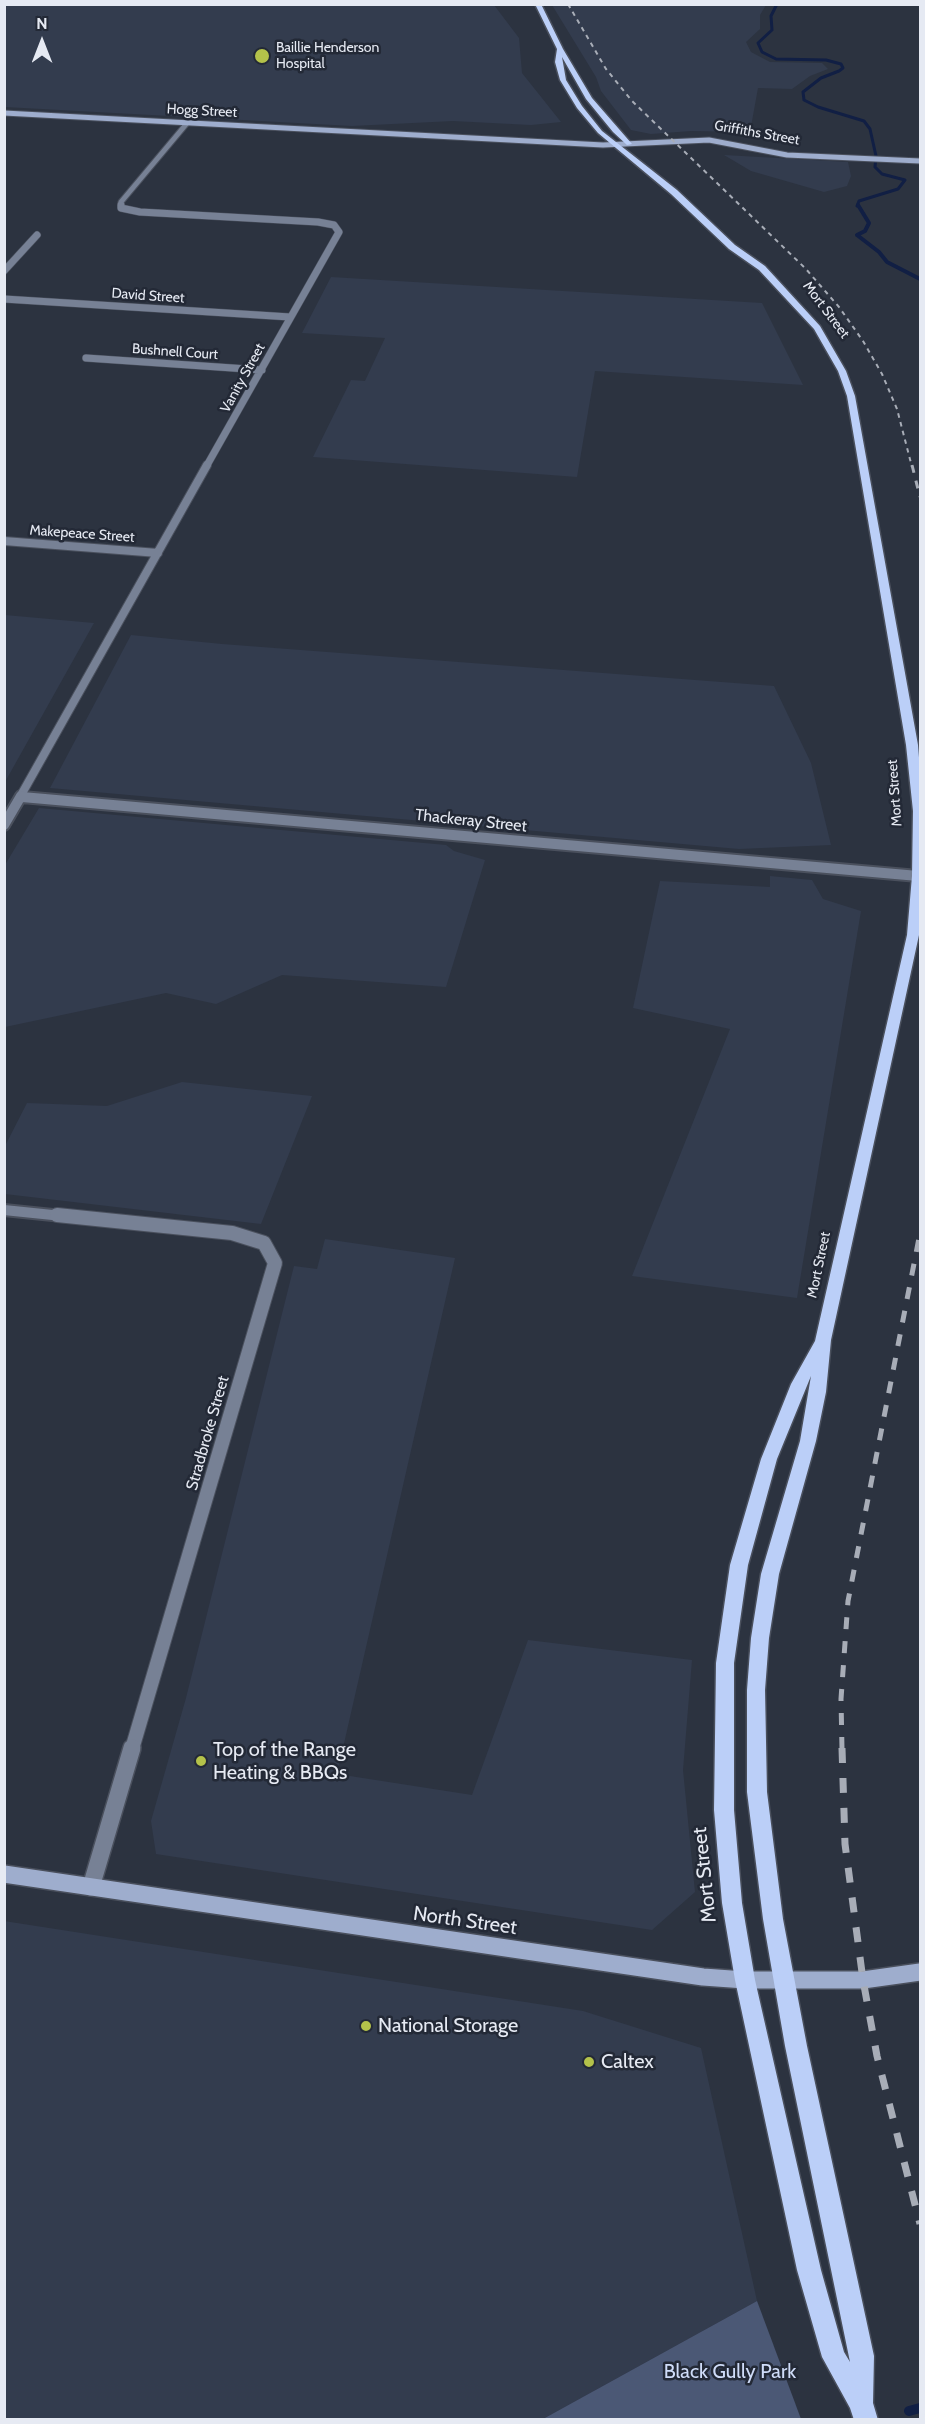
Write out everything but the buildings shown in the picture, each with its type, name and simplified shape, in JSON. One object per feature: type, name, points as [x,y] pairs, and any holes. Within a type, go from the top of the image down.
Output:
[{"type":"main road","name":"Mort Street","points":[[538,4],[560,49],[618,141],[732,247],[762,268]]},
{"type":"main road","name":"Mort Street","points":[[560,49],[558,62],[567,86],[588,119],[697,201]]},
{"type":"main road","name":"Mort Street","points":[[731,234],[817,328],[842,371],[851,396],[912,745],[919,811],[918,876],[913,935],[823,1340],[818,1392],[808,1441],[770,1574],[760,1638],[754,1743],[757,1792],[783,1980],[862,2356],[864,2411]]},
{"type":"main road","name":"Mort Street","points":[[823,1340],[799,1384],[770,1459],[749,1526],[731,1613],[725,1663],[722,1776],[732,1903],[745,1980],[808,2270],[834,2357],[864,2411]]},
{"type":"street","name":"Hogg Street","points":[[7,113],[398,134],[618,141]]},
{"type":"street","points":[[4,118],[7,113]]},
{"type":"street","name":"Vanity Street","points":[[4,825],[22,797],[339,231],[334,225],[318,222],[140,212],[121,207],[121,202],[188,122]]},
{"type":"street","name":"Griffiths Street","points":[[618,141],[709,140],[775,153],[921,161]]},
{"type":"street","points":[[4,270],[37,235]]},
{"type":"street","name":"David Street","points":[[4,298],[290,317]]},
{"type":"street","name":"Bushnell Court","points":[[86,358],[262,370]]},
{"type":"street","name":"Makepeace Street","points":[[4,541],[158,553]]},
{"type":"street","name":"Thackeray Street","points":[[22,797],[918,876]]},
{"type":"street","name":"Stradbroke Street","points":[[4,1210],[232,1233],[264,1243],[275,1263],[91,1887]]},
{"type":"street","name":"North Street","points":[[4,1874],[682,1974],[745,1980],[863,1980],[921,1972]]},
{"type":"shaded area","name":"Baillie Henderson Hospital","points":[[4,5],[494,5],[519,38],[522,73],[561,122],[531,125],[453,121],[352,126],[5,107]]},
{"type":"shaded area","points":[[552,5],[766,5],[760,15],[760,29],[746,42],[751,52],[770,62],[822,63],[828,69],[810,76],[792,89],[758,88],[750,132],[691,131],[651,134],[631,130],[601,91],[596,77]]},
{"type":"shaded area","points":[[724,155],[848,162],[851,176],[847,186],[824,192],[751,171]]},
{"type":"shaded area","points":[[331,277],[762,303],[803,385],[595,371],[577,477],[313,457],[351,380],[365,381],[385,338],[302,333]]},
{"type":"shaded area","points":[[4,615],[94,623],[5,782]]},
{"type":"shaded area","points":[[131,635],[774,686],[811,763],[831,845],[739,849],[50,788]]},
{"type":"shaded area","points":[[39,808],[446,845],[454,851],[485,860],[446,987],[282,975],[216,1004],[166,993],[5,1027],[5,865]]},
{"type":"shaded area","points":[[770,876],[812,880],[823,899],[861,911],[797,1298],[632,1276],[730,1029],[633,1008],[660,881],[770,887]]},
{"type":"shaded area","points":[[182,1082],[312,1096],[261,1224],[5,1194],[5,1146],[27,1103],[107,1106]]},
{"type":"shaded area","points":[[325,1239],[455,1258],[337,1774],[472,1795],[528,1640],[692,1660],[683,1770],[695,1892],[652,1930],[156,1854],[151,1821],[186,1698],[294,1266],[317,1269]]},
{"type":"shaded area","points":[[4,1921],[583,2011],[701,2048],[757,2301],[543,2419],[5,2419]]},
{"type":"green space","name":"Black Gully Park","points":[[757,2301],[801,2419],[543,2419]]},
{"type":"waterway","points":[[777,4],[771,16],[772,30],[758,43],[762,52],[776,59],[826,60],[841,64],[843,68],[839,71],[821,78],[803,92],[804,100],[818,107],[864,121],[870,129],[876,156],[875,167],[882,174],[905,180],[898,189],[859,201],[857,206]]},
{"type":"waterway","points":[[858,205],[869,223],[865,231],[857,235],[879,252],[887,262],[920,279]]},
{"type":"waterway","points":[[909,2411],[920,2408]]},
{"type":"railway","points":[[568,4],[606,69],[632,101],[805,268],[839,307],[863,341],[882,374],[897,409],[912,467]]},
{"type":"railway","points":[[912,465],[920,497]]},
{"type":"railway","points":[[842,1749],[841,1699],[848,1601],[920,1233]]},
{"type":"railway","points":[[842,1748],[845,1844],[863,1980],[877,2056],[920,2224]]},
{"type":"place","name":"Baillie Henderson Hospital","points":[[262,56]]},
{"type":"place","name":"Top of the Range Heating & BBQs","points":[[201,1761]]},
{"type":"place","name":"National Storage","points":[[366,2026]]},
{"type":"place","name":"Caltex","points":[[589,2062]]}]
